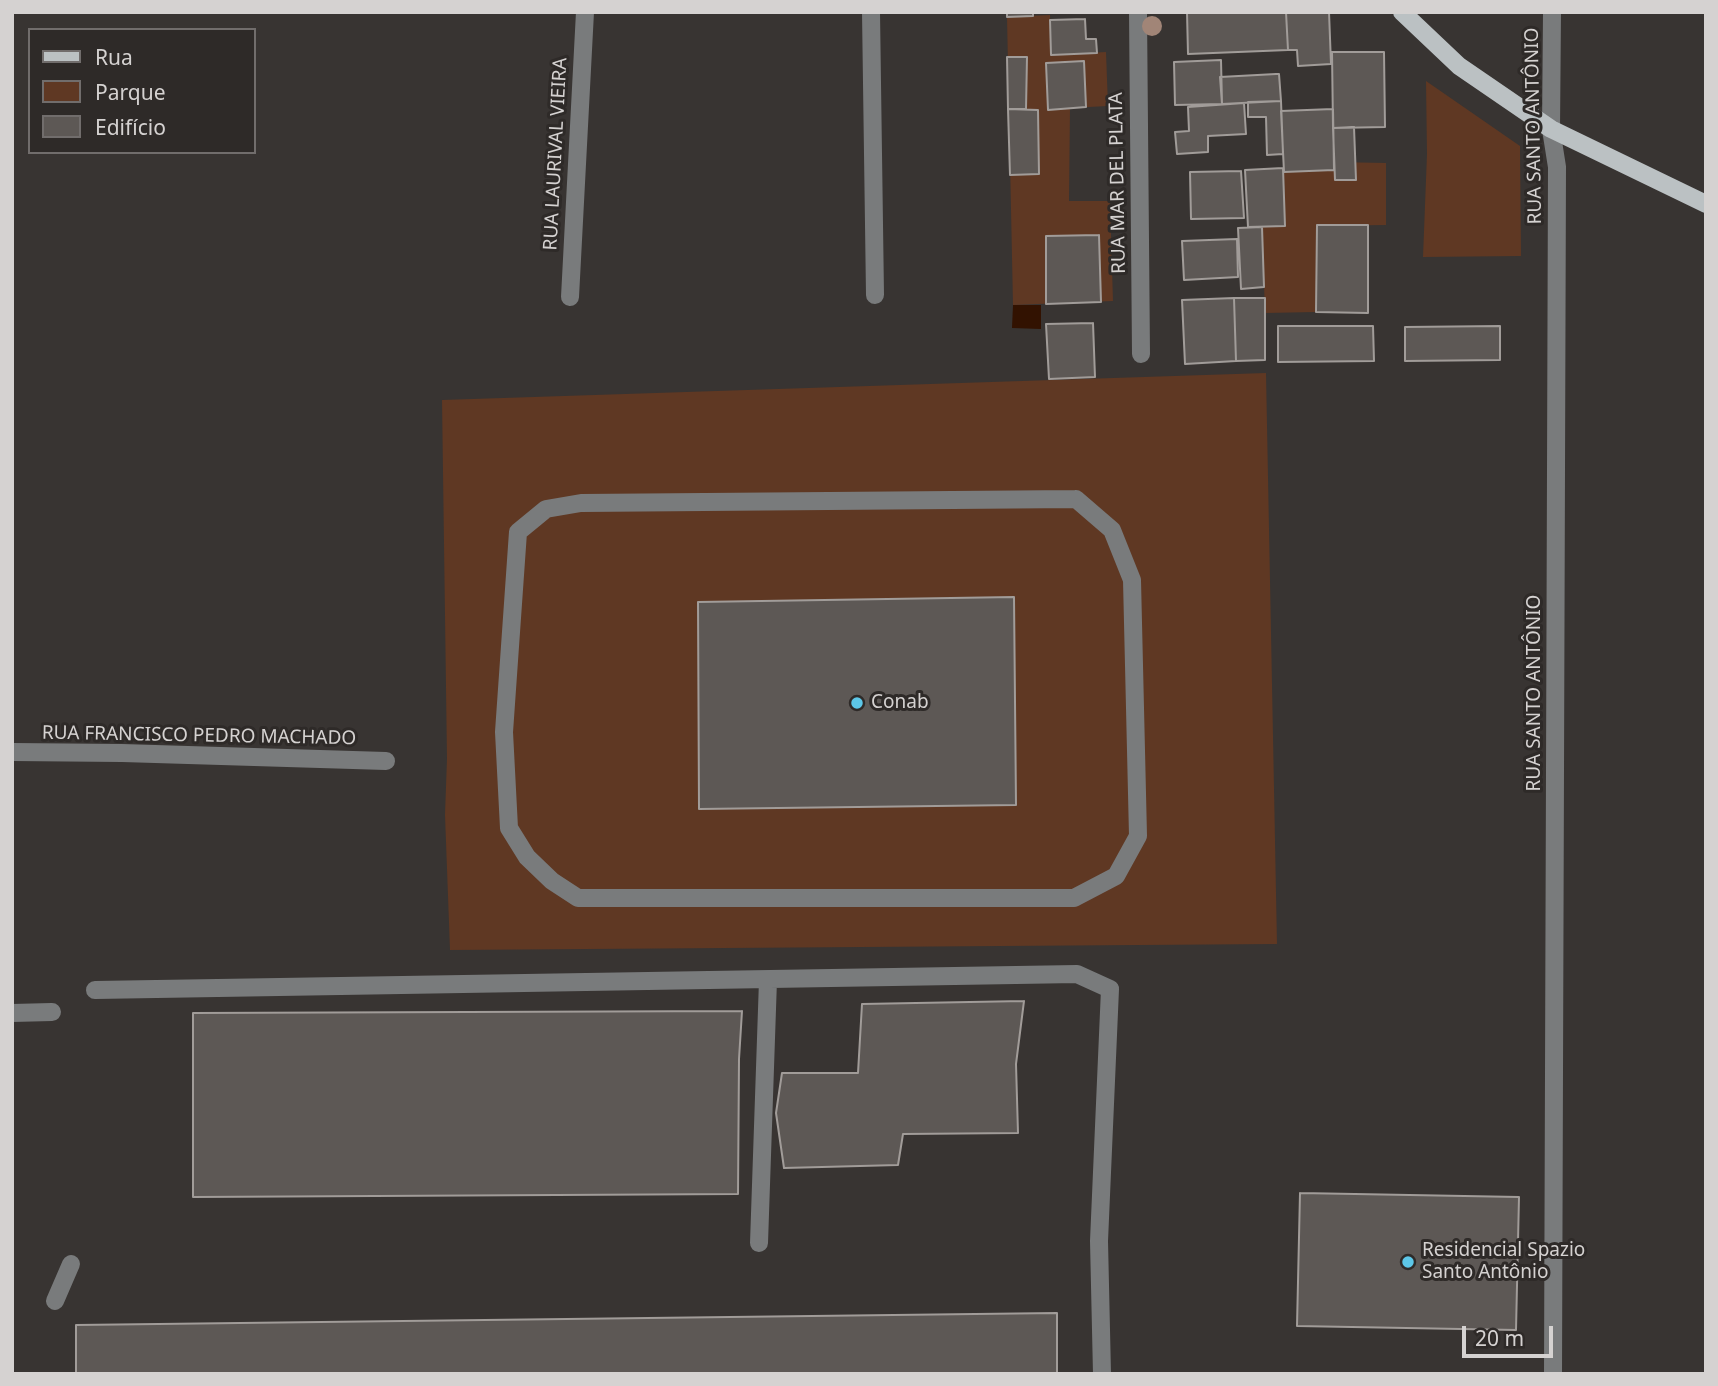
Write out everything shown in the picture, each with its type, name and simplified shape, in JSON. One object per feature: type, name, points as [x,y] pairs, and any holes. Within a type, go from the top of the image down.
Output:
[{"type":"main road","points":[[1402,12],[1460,66],[1551,129],[1706,204]]},
{"type":"street","name":"RUA LAURIVAL VIEIRA","points":[[570,297],[585,12]]},
{"type":"street","points":[[871,12],[874,295]]},
{"type":"street","name":"RUA MAR DEL PLATA","points":[[1138,12],[1141,354]]},
{"type":"street","name":"RUA SANTO ANTÔNIO","points":[[1552,12],[1551,129],[1557,167],[1553,1374]]},
{"type":"street","points":[[1076,499],[1112,530],[1132,580],[1139,836],[1116,876],[1074,898],[578,898],[552,881],[527,858],[509,828],[504,732],[518,532],[546,509],[581,502],[1076,499]]},
{"type":"street","name":"RUA FRANCISCO PEDRO MACHADO","points":[[12,752],[122,752],[386,761]]},
{"type":"street","points":[[95,990],[1077,974],[1110,989],[1099,1241],[1102,1374]]},
{"type":"street","points":[[759,1243],[768,980]]},
{"type":"street","points":[[12,1013],[52,1012]]},
{"type":"street","points":[[55,1301],[71,1264]]},
{"type":"green space","points":[[1050,15],[1052,55],[1106,52],[1108,106],[1070,108],[1069,201],[1110,201],[1113,301],[1013,305],[1007,17]]},
{"type":"green space","points":[[1426,81],[1520,146],[1521,256],[1423,257],[1427,154]]},
{"type":"green space","points":[[1334,162],[1386,163],[1386,225],[1317,226],[1316,312],[1265,313],[1262,227],[1285,226],[1284,172],[1334,170]]},
{"type":"green space","points":[[1266,373],[1277,944],[450,950],[445,815],[447,759],[442,400]]},
{"type":"shaded area","points":[[1013,305],[1041,305],[1041,329],[1012,328]]},
{"type":"building","points":[[1007,12],[1033,12],[1033,16],[1007,17]]},
{"type":"building","points":[[1187,12],[1286,12],[1288,50],[1188,54]]},
{"type":"building","points":[[1286,12],[1329,12],[1331,64],[1298,66],[1297,50],[1288,50]]},
{"type":"building","points":[[1085,19],[1086,39],[1096,39],[1097,53],[1051,55],[1050,20]]},
{"type":"building","points":[[1332,52],[1384,52],[1385,127],[1333,128]]},
{"type":"building","points":[[1007,57],[1027,57],[1026,109],[1008,109]]},
{"type":"building","points":[[1221,60],[1222,104],[1175,105],[1174,62]]},
{"type":"building","points":[[1084,61],[1086,107],[1048,110],[1046,63]]},
{"type":"building","points":[[1279,74],[1281,101],[1222,104],[1220,77]]},
{"type":"building","points":[[1281,101],[1283,154],[1267,155],[1266,117],[1248,117],[1248,102]]},
{"type":"building","points":[[1244,103],[1246,134],[1208,136],[1208,152],[1177,154],[1175,132],[1189,131],[1188,107]]},
{"type":"building","points":[[1008,109],[1038,110],[1039,174],[1010,175]]},
{"type":"building","points":[[1333,109],[1334,170],[1284,172],[1281,111]]},
{"type":"building","points":[[1354,127],[1356,180],[1335,180],[1333,128]]},
{"type":"building","points":[[1283,168],[1285,226],[1248,227],[1245,170]]},
{"type":"building","points":[[1241,171],[1244,218],[1191,219],[1190,172]]},
{"type":"building","points":[[1317,225],[1368,225],[1368,313],[1316,312]]},
{"type":"building","points":[[1262,227],[1264,287],[1241,289],[1238,228]]},
{"type":"building","points":[[1099,235],[1101,302],[1046,304],[1046,236]]},
{"type":"building","points":[[1237,239],[1238,277],[1184,280],[1182,241]]},
{"type":"building","points":[[1234,298],[1236,361],[1185,364],[1182,300]]},
{"type":"building","points":[[1234,298],[1265,298],[1265,360],[1236,361]]},
{"type":"building","points":[[1093,323],[1095,377],[1049,379],[1046,324]]},
{"type":"building","points":[[1278,326],[1373,326],[1374,361],[1278,362]]},
{"type":"building","points":[[1500,326],[1500,360],[1405,361],[1405,327]]},
{"type":"building","name":"Conab","points":[[1014,597],[1016,805],[699,809],[698,602]]},
{"type":"building","points":[[1024,1001],[1016,1064],[1018,1133],[903,1134],[898,1165],[784,1168],[776,1113],[782,1073],[858,1073],[862,1004]]},
{"type":"building","points":[[742,1011],[738,1194],[193,1197],[193,1013]]},
{"type":"building","name":"Residencial Spazio Santo Antônio","points":[[1300,1193],[1519,1197],[1516,1330],[1297,1326]]},
{"type":"building","points":[[1057,1313],[1057,1374],[76,1374],[76,1325]]},
{"type":"place","name":"Conab","points":[[857,703]]},
{"type":"place","name":"Residencial Spazio Santo Antônio","points":[[1408,1262]]}]
